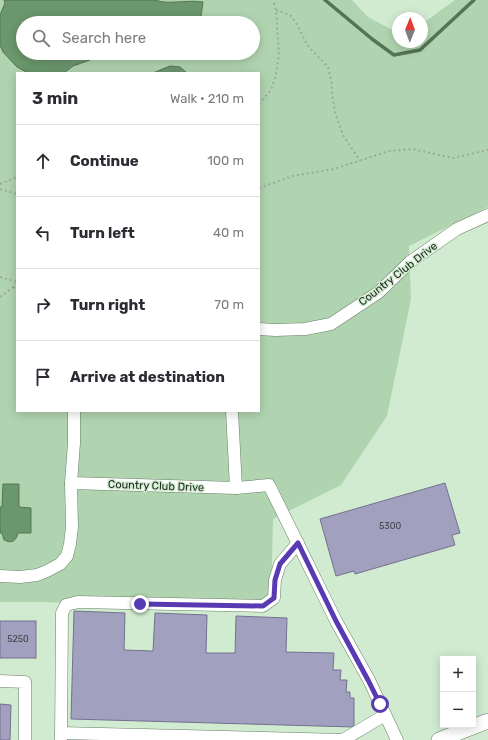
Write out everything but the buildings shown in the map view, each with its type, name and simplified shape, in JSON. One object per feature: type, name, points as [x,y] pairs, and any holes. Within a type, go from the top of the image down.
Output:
[{"type":"main road","points":[[439,740],[488,721]]},
{"type":"lane","name":"Country Club Drive","points":[[260,329],[275,330],[305,328],[331,324],[379,292],[410,262],[457,229],[488,215]]},
{"type":"lane","points":[[0,576],[20,577],[37,575],[60,564],[67,556],[72,527],[71,483],[74,443],[74,412]]},
{"type":"lane","points":[[232,412],[236,488]]},
{"type":"lane","name":"Country Club Drive","points":[[71,483],[236,488],[269,485],[298,543]]},
{"type":"lane","points":[[385,715],[343,740],[61,737],[62,613],[66,606],[78,602],[263,606],[274,598],[275,580],[280,564],[298,543],[336,621],[368,680],[385,715],[396,740]]},
{"type":"lane","points":[[0,681],[25,682],[25,740]]},
{"type":"path","points":[[260,103],[271,90],[276,75],[279,54],[276,10],[273,0]]},
{"type":"path","points":[[276,10],[290,15],[308,46],[328,67],[335,112],[343,134],[360,160]]},
{"type":"path","points":[[260,188],[293,176],[334,169],[389,151],[412,149],[453,158],[488,150]]},
{"type":"path","points":[[0,184],[16,177]]},
{"type":"path","points":[[0,189],[16,194]]},
{"type":"path","points":[[0,277],[16,284]]},
{"type":"path","points":[[0,297],[16,285]]},
{"type":"shaded area","points":[[0,0],[352,0],[368,17],[392,30],[392,48],[428,48],[428,20],[455,0],[488,0],[488,207],[409,246],[411,299],[387,416],[341,485],[273,519],[271,601],[137,606],[45,602],[0,602]]},
{"type":"shaded area","points":[[4,0],[157,0],[162,2],[203,2],[201,16],[16,16],[16,60],[90,60],[73,66],[65,72],[26,72],[17,67],[3,52],[0,45],[0,15],[5,3]]},
{"type":"shaded area","points":[[170,66],[180,67],[186,72],[155,72]]},
{"type":"shaded area","points":[[3,484],[19,484],[19,507],[31,508],[31,533],[18,533],[15,540],[11,542],[4,540],[2,533],[0,533],[0,507],[2,507]]},
{"type":"waterway","points":[[325,0],[372,39],[394,55],[420,50],[474,0]]},
{"type":"route","points":[[140,604],[263,606],[274,598],[275,580],[280,564],[298,543],[336,621],[380,704]]}]
